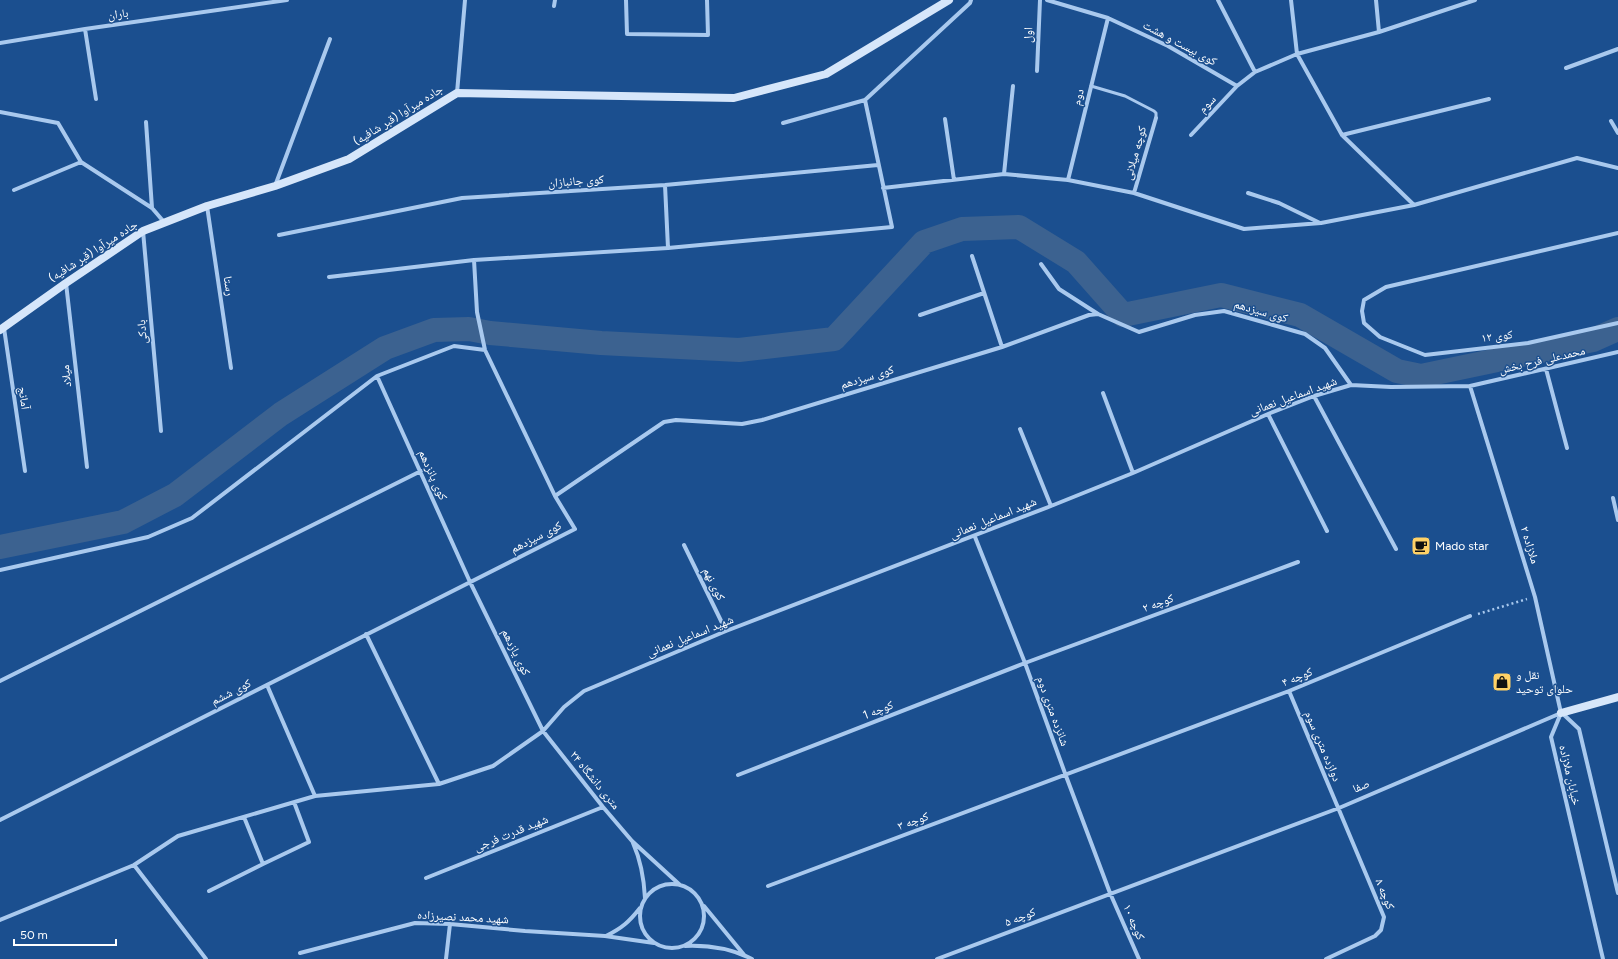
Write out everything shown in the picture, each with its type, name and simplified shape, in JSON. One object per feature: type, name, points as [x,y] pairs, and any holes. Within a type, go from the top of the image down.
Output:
[{"type":"street","name":"باران","points":[[0,43],[287,0]]},
{"type":"street","points":[[457,93],[465,0]]},
{"type":"street","points":[[554,6],[555,0]]},
{"type":"street","points":[[626,0],[627,34],[708,35],[706,0]]},
{"type":"street","name":"جاده میرآوا (قبر شافیه)","points":[[2,329],[66,283],[143,232],[207,206],[275,186],[349,159],[457,93],[734,98],[826,74],[949,0]]},
{"type":"street","points":[[783,123],[865,100],[971,0]]},
{"type":"street","name":"اول","points":[[1037,71],[1040,0]]},
{"type":"street","name":"کوی بیست و هشت","points":[[1047,0],[1108,18],[1168,46],[1237,86]]},
{"type":"street","points":[[1218,0],[1255,72]]},
{"type":"street","points":[[1291,0],[1297,54],[1342,135],[1414,205]]},
{"type":"street","points":[[1376,0],[1379,32]]},
{"type":"street","points":[[1237,86],[1255,72],[1297,54],[1379,32],[1475,0]]},
{"type":"street","name":"دوم","points":[[1068,180],[1108,18]]},
{"type":"street","points":[[86,29],[96,99]]},
{"type":"street","points":[[275,186],[330,39]]},
{"type":"street","points":[[1566,68],[1618,49]]},
{"type":"street","points":[[1004,174],[1013,86]]},
{"type":"street","name":"سوم","points":[[1191,135],[1237,86]]},
{"type":"street","points":[[1342,135],[1489,98]]},
{"type":"street","points":[[329,277],[474,260],[668,248],[892,227],[865,100]]},
{"type":"street","points":[[0,112],[58,122],[81,162],[152,208],[165,224]]},
{"type":"street","name":"کوچه میلانی","points":[[1134,193],[1156,118]]},
{"type":"street","points":[[945,119],[954,180]]},
{"type":"street","points":[[146,122],[152,208]]},
{"type":"street","points":[[1611,122],[1618,133]]},
{"type":"street","points":[[883,188],[1004,174],[1068,180],[1134,193],[1244,229],[1321,223],[1414,205],[1577,158],[1618,168]]},
{"type":"street","points":[[14,190],[81,162]]},
{"type":"street","name":"کوی جانبازان","points":[[279,235],[462,198],[665,185],[878,165]]},
{"type":"street","points":[[665,185],[668,248]]},
{"type":"street","points":[[1248,193],[1279,203],[1321,223]]},
{"type":"street","name":"رستا","points":[[207,206],[231,368]]},
{"type":"street","name":"بادکی","points":[[143,232],[161,432]]},
{"type":"street","name":"کوی ۱۲","points":[[1618,233],[1386,287],[1364,300],[1362,311],[1364,322],[1380,337],[1425,355],[1528,343],[1618,323]]},
{"type":"street","points":[[972,256],[1002,347]]},
{"type":"street","points":[[474,260],[477,312],[485,350],[555,496]]},
{"type":"street","points":[[1041,264],[1060,289],[1098,314]]},
{"type":"street","name":"میلاد","points":[[66,283],[87,467]]},
{"type":"street","points":[[920,315],[984,293]]},
{"type":"street","name":"کوی سیزدهم","points":[[470,582],[575,529],[555,496],[664,422],[676,420],[742,424],[762,420],[1002,347],[1079,318],[1098,314],[1139,332],[1196,315],[1224,311],[1305,334],[1325,348],[1351,385]]},
{"type":"street","name":"آمانج","points":[[2,329],[25,471]]},
{"type":"street","points":[[0,570],[148,538],[192,518],[377,376],[454,346],[485,350]]},
{"type":"street","name":"محمدعلی فرح بخش","points":[[1470,386],[1618,352]]},
{"type":"street","points":[[1546,369],[1567,448]]},
{"type":"street","name":"کوی پانزدهم","points":[[377,376],[470,582]]},
{"type":"street","name":"شهید اسماعیل نعمانی","points":[[0,920],[134,865],[178,836],[315,796],[439,784],[493,766],[543,731],[564,707],[584,691],[726,631],[974,537],[1133,473],[1268,414],[1314,396],[1351,385],[1391,387],[1470,386]]},
{"type":"street","name":"ملازاده ۲","points":[[1470,386],[1535,597],[1561,713]]},
{"type":"street","points":[[1103,393],[1133,473]]},
{"type":"street","points":[[1314,396],[1396,549]]},
{"type":"street","points":[[1268,414],[1327,531]]},
{"type":"street","points":[[1020,429],[1050,506]]},
{"type":"street","points":[[0,681],[421,471]]},
{"type":"street","points":[[1613,498],[1618,520]]},
{"type":"street","name":"شانزده متری دوم","points":[[974,537],[1025,663],[1110,893]]},
{"type":"street","name":"کوی نهم","points":[[684,545],[726,631]]},
{"type":"street","name":"کوچه ۲","points":[[1025,663],[1298,562]]},
{"type":"street","name":"کوی ششم","points":[[0,820],[470,582]]},
{"type":"street","name":"کوی یازدهم","points":[[470,582],[543,731]]},
{"type":"street","name":"کوچه ۴","points":[[1066,776],[1289,691],[1470,616]]},
{"type":"street","points":[[366,634],[439,784]]},
{"type":"street","name":"کوچه 1","points":[[738,775],[1025,663]]},
{"type":"street","points":[[267,685],[315,796]]},
{"type":"street","name":"دوازده متری سوم","points":[[1289,691],[1339,808]]},
{"type":"street","name":"صفا","points":[[1110,893],[1339,808],[1561,713],[1618,697]]},
{"type":"street","name":"خیابان ملازاده","points":[[1603,959],[1551,737],[1561,713],[1579,729],[1618,893]]},
{"type":"street","name":"۲۴ متری دانشگاه","points":[[543,731],[632,841],[680,885]]},
{"type":"street","name":"کوچه ۳","points":[[768,886],[1066,776]]},
{"type":"street","points":[[209,891],[309,842],[294,802]]},
{"type":"street","name":"شهید قدرت فرجی","points":[[426,878],[603,807]]},
{"type":"street","name":"کوچه ۸","points":[[1326,959],[1375,936],[1381,930],[1384,918],[1339,808]]},
{"type":"street","points":[[244,817],[263,864]]},
{"type":"street","name":"۲۴ متری دانشگاه","points":[[632,841],[641,864],[645,898]]},
{"type":"street","points":[[134,865],[206,959]]},
{"type":"street","points":[[605,936],[620,929],[629,922],[641,907],[645,898],[652,891],[660,886],[670,884],[680,885],[693,892],[746,956]]},
{"type":"street","name":"کوچه ۵","points":[[937,959],[1110,893]]},
{"type":"street","name":"کوچه ۱۰","points":[[1110,893],[1139,959]]},
{"type":"street","points":[[685,946],[694,940],[700,932],[704,918],[702,903]]},
{"type":"street","points":[[641,907],[641,927],[654,943],[663,947],[674,948],[685,946],[707,946],[746,956],[752,959]]},
{"type":"street","name":"شهید محمد نصیرزاده","points":[[300,953],[415,923],[450,924],[605,936],[654,943]]},
{"type":"street","points":[[446,959],[450,924]]},
{"type":"lane","points":[[1091,86],[1125,96],[1154,111],[1156,113],[1156,118]]},
{"type":"path","points":[[1470,616],[1535,597]]},
{"type":"waterway","points":[[0,547],[123,522],[175,495],[281,414],[385,348],[434,330],[469,329],[490,333],[601,343],[739,350],[834,339],[924,242],[962,229],[1019,227],[1076,262],[1123,315],[1221,295],[1300,315],[1397,371],[1421,376],[1593,340],[1618,329]]},
{"type":"place","name":"Mado star","points":[[1421,546]]},
{"type":"place","name":"نقل و حلوای توحید","points":[[1502,682]]}]
